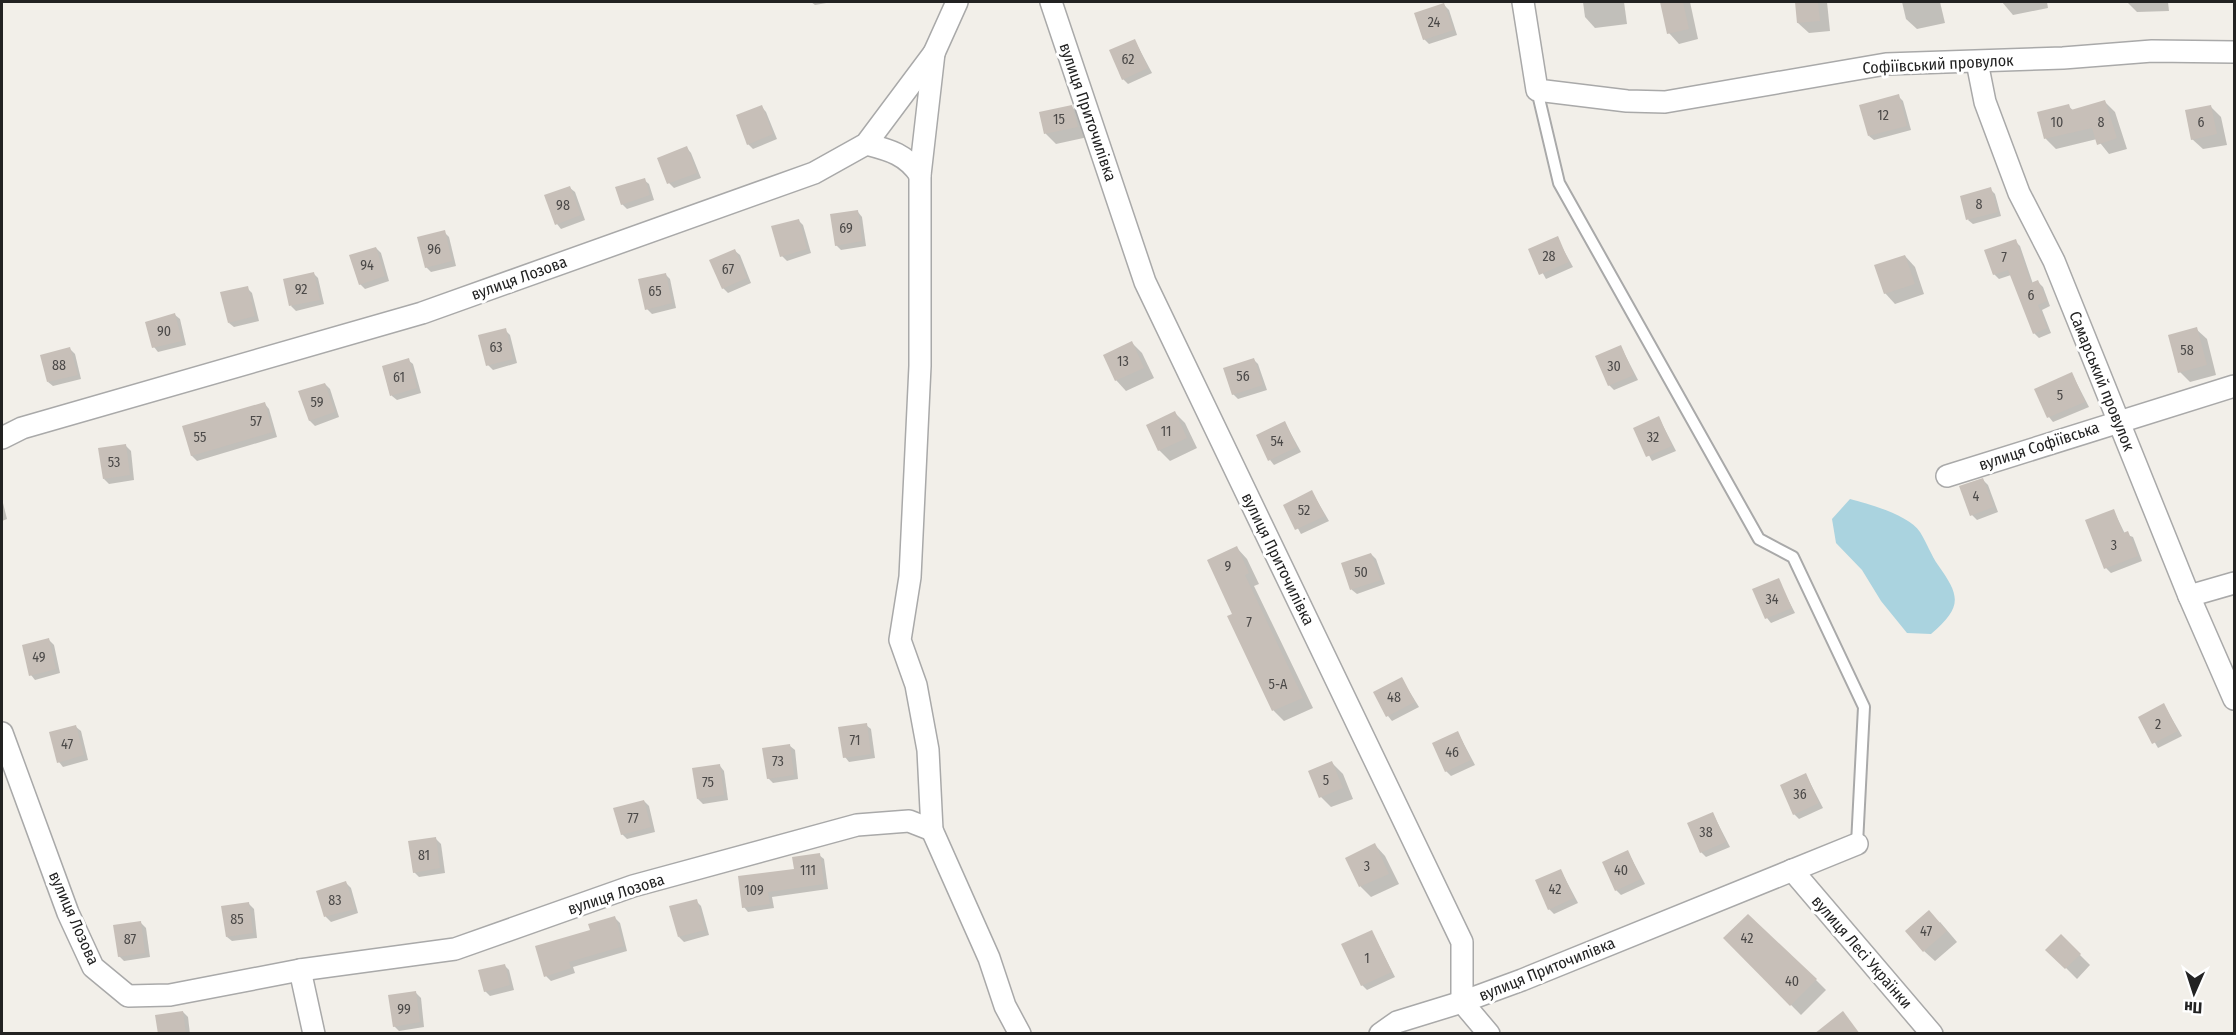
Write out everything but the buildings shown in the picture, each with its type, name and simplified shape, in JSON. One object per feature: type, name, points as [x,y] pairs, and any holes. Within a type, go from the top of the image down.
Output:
[{"type":"street","name":"вулиця Лозова","points":[[2,438],[33,424],[422,313],[814,173],[866,144],[934,52],[957,2]]},
{"type":"street","name":"вулиця Приточилівка","points":[[1051,2],[1145,282],[1462,942],[1462,1002],[1857,844]]},
{"type":"street","points":[[1523,2],[1537,90]]},
{"type":"street","name":"Софіївський провулок","points":[[1537,90],[1627,101],[1665,102],[1886,64],[1977,62],[2152,51],[2235,52]]},
{"type":"street","points":[[934,52],[920,175],[920,366],[910,577],[900,640],[916,685],[928,750],[932,830],[989,958],[1005,1006],[1020,1034]]},
{"type":"street","name":"Самарський провулок","points":[[1977,62],[1985,102],[2019,192],[2054,261],[2189,596],[2235,699]]},
{"type":"street","points":[[866,144],[893,151],[910,161],[920,175]]},
{"type":"street","name":"вулиця Софіївська","points":[[1947,476],[2235,386]]},
{"type":"street","points":[[2189,596],[2235,583]]},
{"type":"street","name":"вулиця Лозова","points":[[2,733],[68,913],[93,968],[128,996],[170,995],[300,970],[455,949],[633,886],[857,825],[909,821],[932,830]]},
{"type":"street","name":"вулиця Лесі Українки","points":[[1792,870],[1932,1034]]},
{"type":"street","points":[[300,970],[314,1034]]},
{"type":"street","points":[[1380,1034],[1397,1022],[1462,1002],[1489,1034]]},
{"type":"lane","name":"вулиця Приточилівка","points":[[1537,90],[1559,183],[1759,539],[1793,557],[1864,707],[1857,844]]},
{"type":"water","points":[[1850,499],[1898,515],[1920,532],[1951,585],[1955,601],[1948,616],[1931,634],[1907,633],[1881,601],[1862,570],[1836,543],[1832,519]]}]
